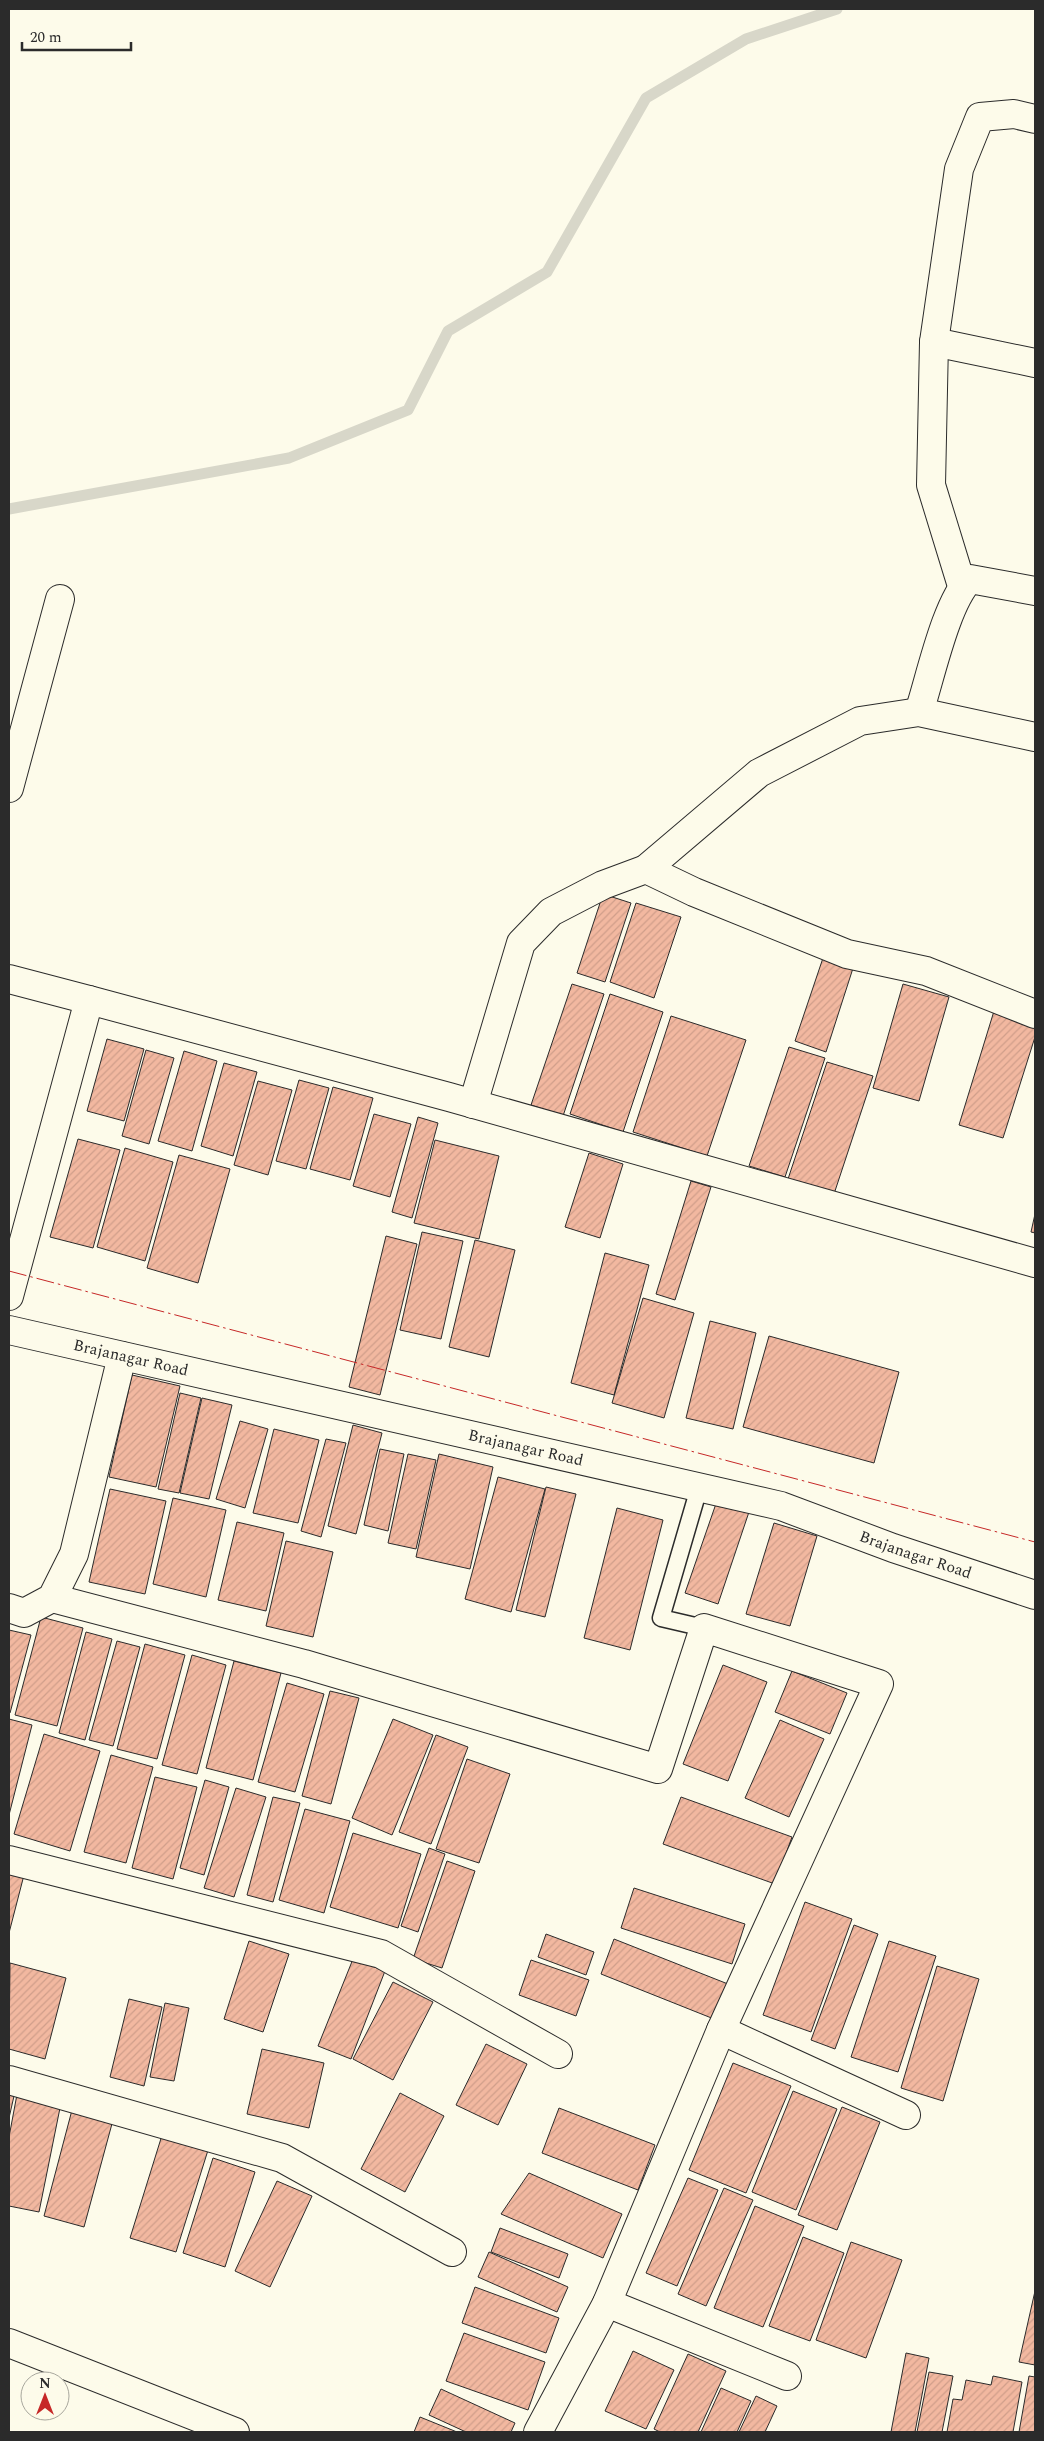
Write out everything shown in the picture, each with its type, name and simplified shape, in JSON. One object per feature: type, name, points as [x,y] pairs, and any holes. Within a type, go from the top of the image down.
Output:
[{"type":"street","points":[[962,586],[931,485],[934,342],[959,169],[980,117],[1014,114],[1035,119]]},
{"type":"street","points":[[934,342],[1035,363]]},
{"type":"street","points":[[919,712],[947,620],[962,586],[970,579],[1035,590]]},
{"type":"street","points":[[9,788],[60,598]]},
{"type":"street","points":[[473,1104],[521,943],[551,912],[603,885],[646,869],[760,773],[860,721],[919,712],[1035,737]]},
{"type":"street","points":[[646,869],[694,892],[847,954],[926,971],[1035,1014]]},
{"type":"street","points":[[9,979],[473,1104],[1035,1263]]},
{"type":"street","points":[[9,1296],[89,1000]]},
{"type":"street","name":"Brajanagar Road","points":[[9,1330],[781,1506],[893,1548],[1035,1595]]},
{"type":"street","points":[[9,1608],[24,1612],[52,1598],[74,1554],[122,1356]]},
{"type":"street","points":[[52,1598],[304,1664],[658,1769],[704,1628],[879,1684],[721,2030],[608,2303],[538,2432]]},
{"type":"street","points":[[9,1860],[381,1954],[558,2054]]},
{"type":"street","points":[[721,2030],[906,2115]]},
{"type":"street","points":[[9,2080],[282,2158],[452,2252]]},
{"type":"street","points":[[608,2303],[787,2376]]},
{"type":"street","points":[[9,2343],[235,2432]]},
{"type":"lane","points":[[700,1488],[661,1618],[704,1628]]},
{"type":"building","points":[[603,894],[631,903],[605,982],[577,973]]},
{"type":"building","points":[[636,903],[681,917],[654,998],[610,982]]},
{"type":"building","points":[[825,952],[855,962],[826,1052],[795,1041]]},
{"type":"building","points":[[572,984],[604,994],[563,1116],[531,1105]]},
{"type":"building","points":[[903,984],[949,997],[919,1101],[873,1088]]},
{"type":"building","points":[[610,994],[663,1012],[623,1132],[570,1114]]},
{"type":"building","points":[[994,1011],[1035,1024],[1035,1037],[1003,1138],[959,1125]]},
{"type":"building","points":[[671,1016],[746,1040],[707,1156],[633,1132]]},
{"type":"building","points":[[107,1039],[144,1049],[124,1121],[87,1111]]},
{"type":"building","points":[[789,1047],[825,1058],[785,1177],[749,1166]]},
{"type":"building","points":[[146,1050],[174,1058],[149,1144],[122,1136]]},
{"type":"building","points":[[184,1051],[217,1061],[192,1151],[158,1141]]},
{"type":"building","points":[[827,1062],[873,1076],[834,1194],[788,1179]]},
{"type":"building","points":[[224,1063],[257,1072],[233,1156],[201,1146]]},
{"type":"building","points":[[299,1080],[329,1088],[306,1169],[276,1161]]},
{"type":"building","points":[[258,1081],[292,1090],[268,1175],[234,1165]]},
{"type":"building","points":[[333,1087],[373,1098],[350,1180],[310,1169]]},
{"type":"building","points":[[374,1114],[411,1124],[390,1197],[353,1186]]},
{"type":"building","points":[[418,1117],[438,1123],[412,1218],[392,1212]]},
{"type":"building","points":[[78,1139],[120,1150],[93,1248],[50,1237]]},
{"type":"building","points":[[435,1140],[499,1156],[479,1239],[414,1223]]},
{"type":"building","points":[[125,1148],[173,1162],[145,1261],[97,1247]]},
{"type":"building","points":[[589,1153],[623,1164],[600,1238],[565,1227]]},
{"type":"building","points":[[179,1155],[230,1169],[198,1283],[147,1268]]},
{"type":"building","points":[[691,1181],[711,1187],[675,1300],[656,1294]]},
{"type":"building","points":[[1035,1214],[1035,1233],[1031,1232]]},
{"type":"building","points":[[422,1232],[463,1241],[441,1339],[400,1330]]},
{"type":"building","points":[[386,1236],[417,1244],[380,1395],[349,1387]]},
{"type":"building","points":[[475,1240],[515,1250],[489,1357],[449,1347]]},
{"type":"building","points":[[605,1253],[649,1265],[614,1395],[571,1383]]},
{"type":"building","points":[[643,1298],[694,1313],[664,1418],[612,1403]]},
{"type":"building","points":[[710,1321],[756,1333],[733,1429],[686,1418]]},
{"type":"building","points":[[769,1336],[899,1372],[874,1463],[743,1427]]},
{"type":"building","points":[[132,1375],[180,1386],[156,1487],[109,1477]]},
{"type":"building","points":[[180,1393],[201,1398],[179,1493],[158,1489]]},
{"type":"building","points":[[202,1398],[232,1405],[209,1499],[180,1493]]},
{"type":"building","points":[[240,1421],[268,1429],[245,1508],[216,1499]]},
{"type":"building","points":[[353,1425],[382,1433],[356,1534],[328,1526]]},
{"type":"building","points":[[274,1429],[319,1440],[298,1523],[253,1513]]},
{"type":"building","points":[[326,1439],[346,1443],[321,1537],[301,1531]]},
{"type":"building","points":[[380,1449],[404,1454],[388,1531],[364,1525]]},
{"type":"building","points":[[408,1454],[436,1460],[416,1549],[388,1543]]},
{"type":"building","points":[[439,1454],[493,1467],[470,1569],[416,1557]]},
{"type":"building","points":[[498,1477],[545,1489],[511,1612],[465,1599]]},
{"type":"building","points":[[546,1487],[576,1494],[545,1617],[516,1610]]},
{"type":"building","points":[[110,1489],[166,1501],[145,1594],[89,1582]]},
{"type":"building","points":[[719,1495],[751,1506],[718,1604],[685,1593]]},
{"type":"building","points":[[173,1498],[226,1510],[206,1597],[153,1584]]},
{"type":"building","points":[[617,1508],[663,1520],[630,1650],[584,1638]]},
{"type":"building","points":[[237,1522],[284,1533],[266,1611],[218,1600]]},
{"type":"building","points":[[774,1523],[817,1536],[790,1626],[746,1614]]},
{"type":"building","points":[[286,1541],[333,1552],[313,1637],[266,1626]]},
{"type":"building","points":[[41,1617],[83,1628],[57,1726],[15,1715]]},
{"type":"building","points":[[9,1630],[31,1635],[10,1713],[9,1713]]},
{"type":"building","points":[[86,1632],[112,1639],[85,1740],[59,1733]]},
{"type":"building","points":[[117,1641],[140,1647],[113,1746],[89,1740]]},
{"type":"building","points":[[145,1644],[185,1655],[157,1759],[117,1749]]},
{"type":"building","points":[[192,1655],[226,1665],[197,1774],[162,1765]]},
{"type":"building","points":[[234,1661],[281,1673],[253,1780],[206,1768]]},
{"type":"building","points":[[723,1665],[767,1682],[728,1781],[683,1764]]},
{"type":"building","points":[[792,1671],[847,1693],[830,1734],[775,1712]]},
{"type":"building","points":[[287,1683],[324,1694],[295,1792],[258,1782]]},
{"type":"building","points":[[330,1691],[359,1698],[331,1804],[302,1796]]},
{"type":"building","points":[[9,1719],[32,1725],[9,1815]]},
{"type":"building","points":[[393,1719],[433,1735],[392,1835],[352,1818]]},
{"type":"building","points":[[780,1720],[824,1739],[789,1817],[745,1798]]},
{"type":"building","points":[[44,1734],[100,1751],[70,1851],[14,1834]]},
{"type":"building","points":[[436,1735],[468,1747],[431,1844],[399,1832]]},
{"type":"building","points":[[111,1755],[153,1767],[126,1863],[84,1852]]},
{"type":"building","points":[[467,1759],[510,1774],[479,1863],[436,1849]]},
{"type":"building","points":[[155,1777],[197,1787],[173,1879],[132,1868]]},
{"type":"building","points":[[205,1780],[229,1787],[204,1875],[180,1868]]},
{"type":"building","points":[[236,1788],[266,1797],[234,1897],[204,1888]]},
{"type":"building","points":[[273,1797],[300,1803],[273,1902],[247,1895]]},
{"type":"building","points":[[681,1797],[792,1837],[775,1884],[663,1844]]},
{"type":"building","points":[[305,1809],[350,1821],[324,1913],[279,1900]]},
{"type":"building","points":[[353,1833],[421,1854],[398,1928],[330,1907]]},
{"type":"building","points":[[429,1848],[445,1854],[418,1932],[401,1926]]},
{"type":"building","points":[[447,1861],[475,1871],[442,1968],[413,1959]]},
{"type":"building","points":[[9,1871],[24,1875],[9,1933]]},
{"type":"building","points":[[634,1888],[745,1924],[732,1964],[621,1928]]},
{"type":"building","points":[[805,1902],[852,1919],[811,2032],[763,2015]]},
{"type":"building","points":[[854,1925],[878,1934],[835,2049],[811,2040]]},
{"type":"building","points":[[546,1934],[594,1952],[586,1975],[538,1957]]},
{"type":"building","points":[[614,1939],[728,1984],[714,2019],[601,1974]]},
{"type":"building","points":[[249,1941],[289,1954],[263,2032],[224,2019]]},
{"type":"building","points":[[889,1941],[936,1956],[898,2072],[851,2057]]},
{"type":"building","points":[[353,1959],[385,1971],[351,2059],[318,2046]]},
{"type":"building","points":[[531,1960],[589,1980],[576,2016],[519,1995]]},
{"type":"building","points":[[10,1963],[66,1978],[45,2059],[9,2049]]},
{"type":"building","points":[[937,1966],[979,1979],[943,2101],[901,2088]]},
{"type":"building","points":[[393,1982],[433,2002],[393,2080],[353,2059]]},
{"type":"building","points":[[129,1999],[162,2007],[144,2086],[110,2077]]},
{"type":"building","points":[[165,2003],[189,2008],[174,2081],[150,2077]]},
{"type":"building","points":[[486,2044],[527,2064],[498,2125],[456,2105]]},
{"type":"building","points":[[262,2049],[324,2063],[309,2128],[247,2114]]},
{"type":"building","points":[[733,2063],[791,2086],[746,2193],[689,2170]]},
{"type":"building","points":[[18,2089],[62,2098],[39,2212],[9,2206],[9,2137]]},
{"type":"building","points":[[793,2091],[837,2109],[796,2210],[752,2192]]},
{"type":"building","points":[[400,2093],[444,2116],[405,2192],[361,2169]]},
{"type":"building","points":[[9,2095],[14,2096],[9,2118]]},
{"type":"building","points":[[842,2107],[880,2122],[837,2230],[798,2215]]},
{"type":"building","points":[[559,2108],[655,2145],[638,2190],[542,2153]]},
{"type":"building","points":[[72,2110],[113,2120],[84,2227],[44,2216]]},
{"type":"building","points":[[163,2132],[209,2147],[176,2252],[130,2238]]},
{"type":"building","points":[[213,2158],[255,2172],[225,2267],[183,2253]]},
{"type":"building","points":[[529,2173],[622,2214],[603,2258],[501,2214]]},
{"type":"building","points":[[688,2178],[718,2190],[677,2286],[646,2273]]},
{"type":"building","points":[[277,2181],[312,2196],[270,2287],[235,2271]]},
{"type":"building","points":[[724,2188],[753,2200],[706,2306],[678,2294]]},
{"type":"building","points":[[755,2206],[804,2226],[763,2327],[714,2308]]},
{"type":"building","points":[[500,2228],[568,2254],[559,2278],[491,2252]]},
{"type":"building","points":[[803,2237],[844,2253],[810,2341],[769,2326]]},
{"type":"building","points":[[851,2242],[902,2260],[866,2358],[816,2340]]},
{"type":"building","points":[[489,2252],[568,2287],[557,2312],[478,2277]]},
{"type":"building","points":[[475,2287],[559,2318],[546,2353],[462,2323]]},
{"type":"building","points":[[1035,2291],[1035,2365],[1019,2362]]},
{"type":"building","points":[[464,2333],[545,2362],[528,2410],[446,2381]]},
{"type":"building","points":[[633,2351],[674,2370],[646,2429],[605,2411]]},
{"type":"building","points":[[906,2353],[929,2358],[915,2432],[891,2432]]},
{"type":"building","points":[[688,2354],[726,2371],[698,2432],[660,2432],[654,2429]]},
{"type":"building","points":[[929,2372],[953,2376],[942,2432],[917,2432]]},
{"type":"building","points":[[993,2376],[1022,2382],[1013,2432],[947,2432],[953,2399],[962,2400],[966,2380],[991,2385]]},
{"type":"building","points":[[1029,2376],[1035,2377],[1035,2432],[1019,2432]]},
{"type":"building","points":[[721,2388],[751,2401],[737,2432],[701,2432]]},
{"type":"building","points":[[441,2389],[515,2423],[511,2432],[466,2432],[429,2415]]},
{"type":"building","points":[[756,2396],[777,2406],[765,2432],[739,2432]]},
{"type":"building","points":[[420,2417],[457,2432],[414,2432]]},
{"type":"waterway","points":[[9,509],[289,458],[408,410],[448,331],[547,272],[646,98],[746,39],[837,9]]},
{"type":"power","points":[[9,1271],[1035,1542]]}]
